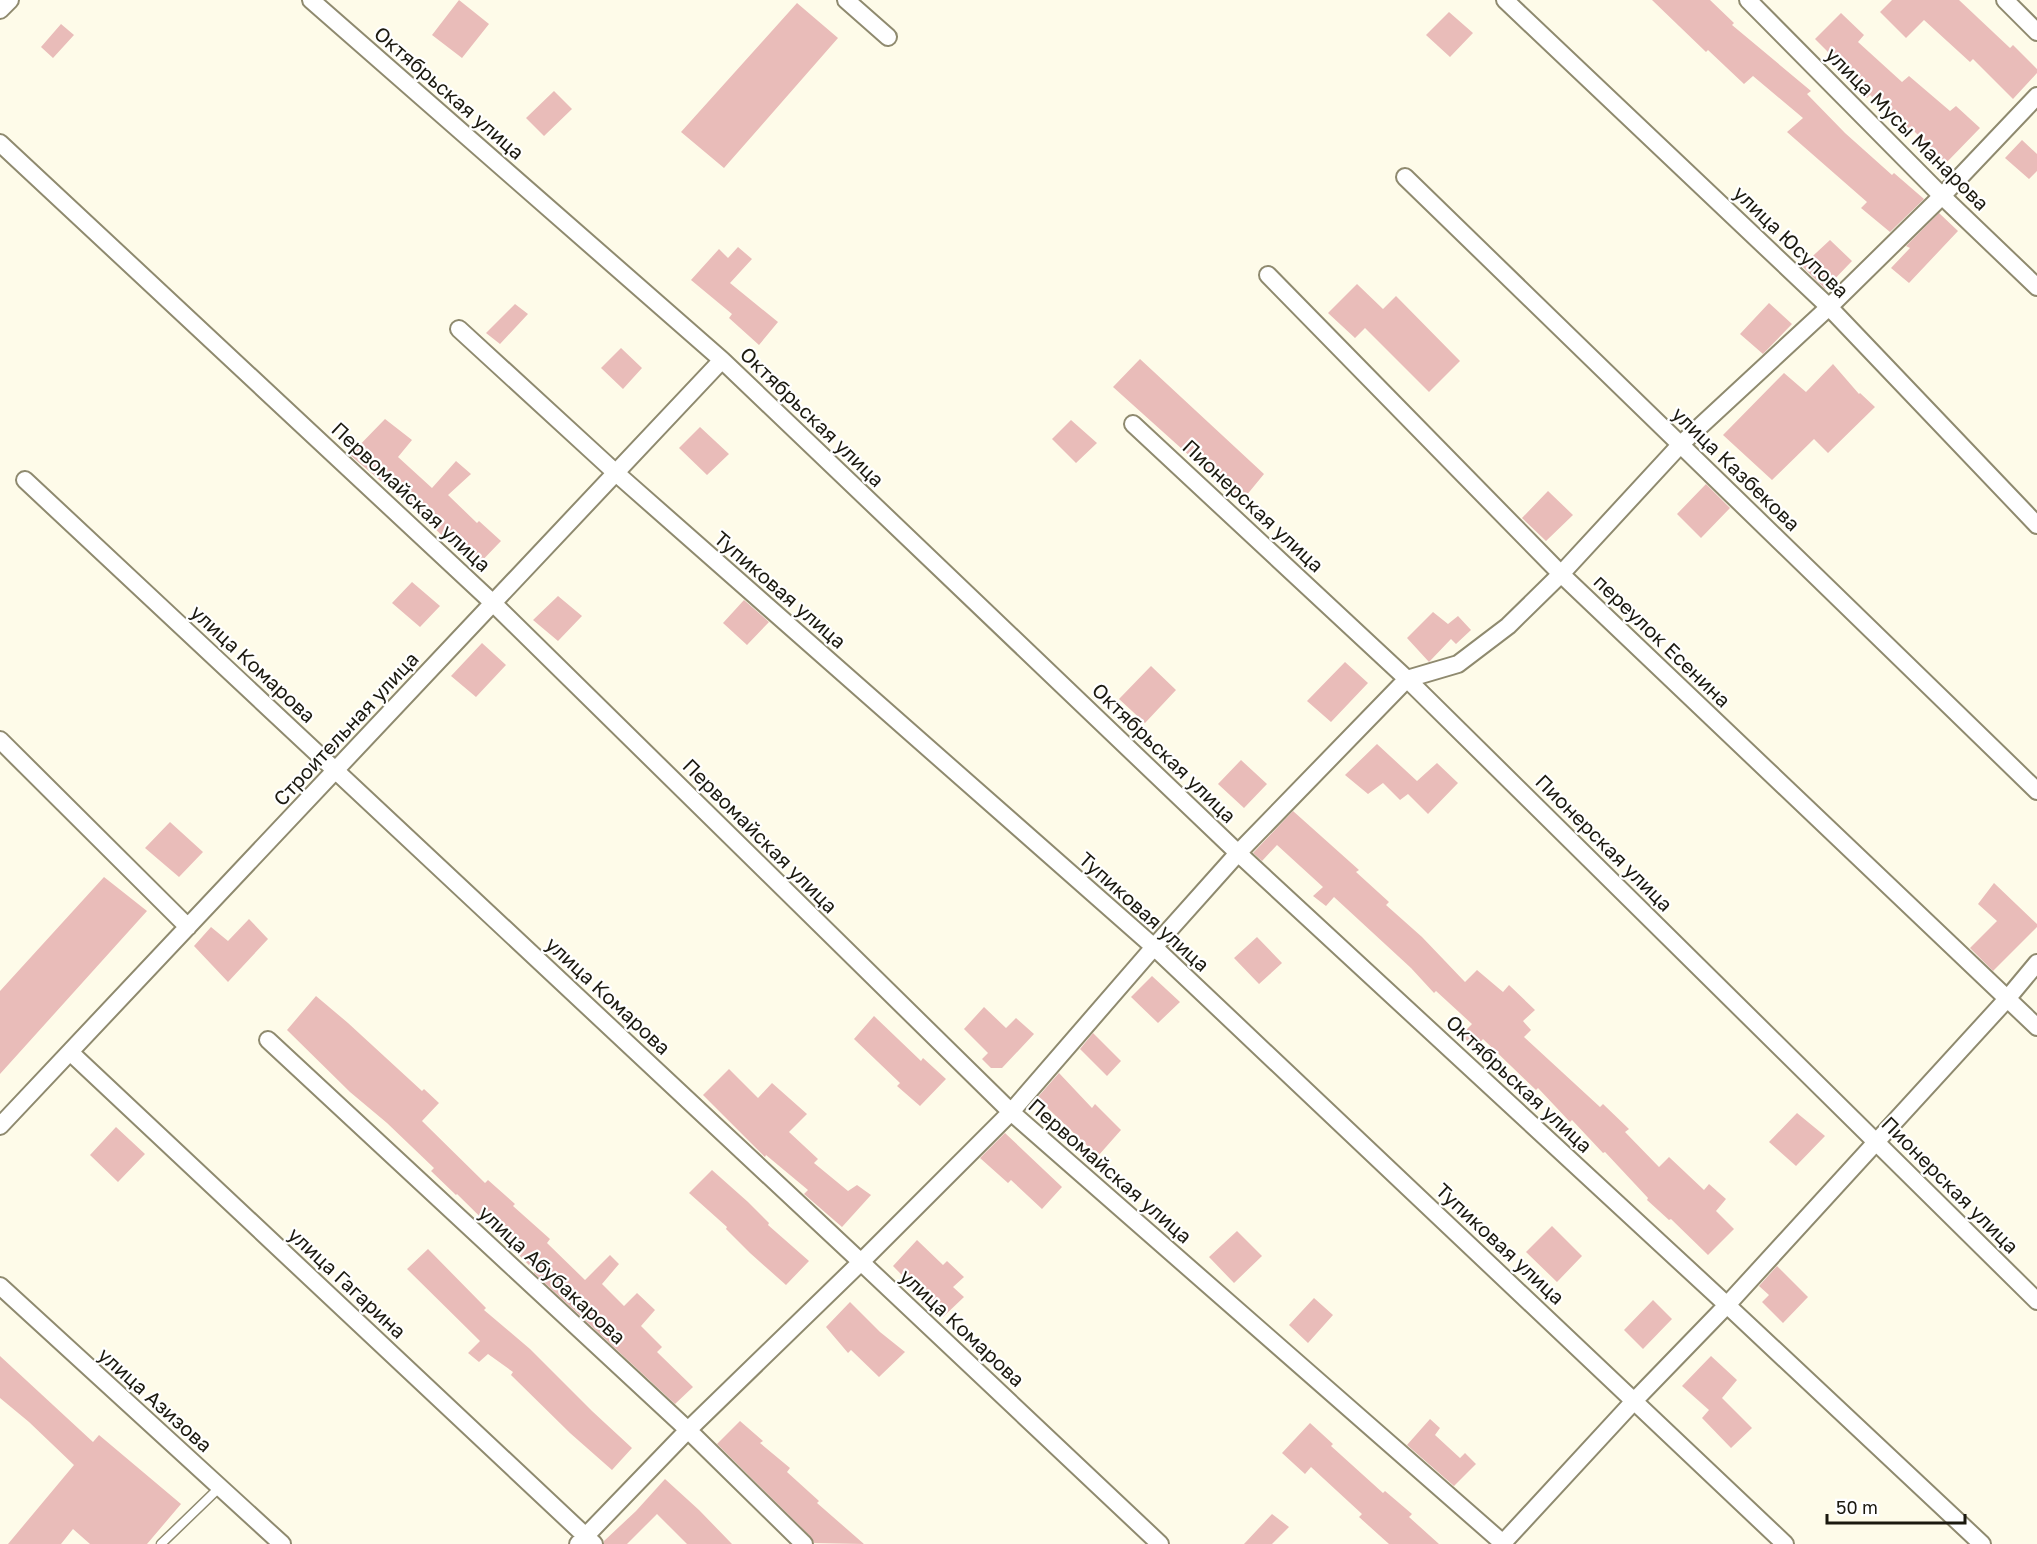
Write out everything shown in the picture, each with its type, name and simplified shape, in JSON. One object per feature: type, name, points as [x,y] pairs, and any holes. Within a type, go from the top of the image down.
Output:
[{"type":"street","points":[[0,10],[10,0]]},
{"type":"street","name":"Октябрьская улица","points":[[310,0],[722,360],[1238,853],[1982,1544]]},
{"type":"street","points":[[846,0],[888,37]]},
{"type":"street","name":"улица Юсупова","points":[[1505,0],[1829,307],[2037,525]]},
{"type":"street","name":"улица Мусы Манарова","points":[[1748,0],[1942,196],[2037,287]]},
{"type":"street","points":[[2005,0],[2037,32]]},
{"type":"street","points":[[586,1541],[688,1430],[1011,1112],[1238,853],[1407,679],[1458,664],[1508,626],[1561,574],[1681,444],[1829,307],[1942,196],[2037,96]]},
{"type":"street","name":"Первомайская улица","points":[[0,143],[493,603],[1011,1112],[1503,1544]]},
{"type":"street","name":"улица Казбекова","points":[[1405,177],[2037,791]]},
{"type":"street","name":"переулок Есенина","points":[[1268,275],[1561,574],[2037,1027]]},
{"type":"street","name":"Тупиковая улица","points":[[459,329],[616,473],[1154,947],[1785,1544]]},
{"type":"street","name":"Строительная улица","points":[[0,1126],[722,360]]},
{"type":"street","name":"Пионерская улица","points":[[1133,424],[1407,679],[2037,1301]]},
{"type":"street","name":"улица Комарова","points":[[25,480],[1160,1544]]},
{"type":"street","points":[[0,740],[188,927]]},
{"type":"street","points":[[1503,1544],[1635,1400],[1727,1305],[2007,999],[2037,963]]},
{"type":"street","name":"улица Абубакарова","points":[[268,1040],[688,1430],[804,1544]]},
{"type":"street","name":"улица Гагарина","points":[[70,1052],[586,1541]]},
{"type":"street","name":"улица Азизова","points":[[0,1287],[282,1544]]},
{"type":"lane","points":[[161,1544],[220,1487]]},
{"type":"building","points":[[459,0],[489,24],[462,58],[432,35]]},
{"type":"building","points":[[1652,0],[1710,0],[1734,23],[1732,25],[1811,91],[1807,94],[1845,133],[1892,175],[1894,173],[1924,199],[1890,232],[1861,208],[1867,202],[1787,132],[1803,118],[1753,76],[1744,84],[1708,50],[1706,52]]},
{"type":"building","points":[[1892,0],[1959,0],[2010,48],[2013,45],[2037,69],[2037,73],[2013,99],[1973,59],[1970,62],[1924,20],[1906,38],[1880,12]]},
{"type":"building","points":[[797,3],[838,38],[724,168],[681,132]]},
{"type":"building","points":[[1449,12],[1473,33],[1450,57],[1426,35]]},
{"type":"building","points":[[1841,13],[1864,35],[1858,42],[1902,82],[1909,76],[1950,111],[1956,106],[1980,128],[1946,163],[1910,127],[1907,129],[1870,95],[1867,98],[1845,77],[1849,73],[1815,39]]},
{"type":"building","points":[[61,24],[74,35],[53,58],[41,47]]},
{"type":"building","points":[[554,91],[572,109],[544,136],[526,118]]},
{"type":"building","points":[[2022,140],[2037,154],[2037,171],[2029,179],[2005,158]]},
{"type":"building","points":[[1939,213],[1958,231],[1909,283],[1891,268],[1910,248],[1906,246]]},
{"type":"building","points":[[1830,240],[1852,261],[1825,289],[1802,266]]},
{"type":"building","points":[[738,247],[752,259],[730,283],[778,322],[759,345],[729,318],[732,314],[691,280],[719,249],[728,258]]},
{"type":"building","points":[[1357,284],[1383,309],[1396,296],[1460,361],[1429,392],[1365,328],[1355,338],[1328,313]]},
{"type":"building","points":[[1769,303],[1792,324],[1763,354],[1740,334]]},
{"type":"building","points":[[515,304],[528,314],[500,344],[486,333]]},
{"type":"building","points":[[621,348],[642,368],[623,389],[601,368]]},
{"type":"building","points":[[1140,359],[1264,474],[1241,502],[1113,387]]},
{"type":"building","points":[[1833,364],[1859,394],[1875,407],[1828,453],[1814,439],[1772,480],[1723,435],[1784,373],[1806,392]]},
{"type":"building","points":[[385,419],[412,440],[398,457],[432,488],[456,461],[471,474],[448,495],[477,523],[479,521],[501,541],[475,568],[420,514],[350,455]]},
{"type":"building","points":[[1071,420],[1097,443],[1076,463],[1052,439]]},
{"type":"building","points":[[700,427],[729,454],[707,475],[679,448]]},
{"type":"building","points":[[1706,484],[1730,508],[1701,538],[1677,514]]},
{"type":"building","points":[[1548,491],[1573,515],[1546,541],[1522,518]]},
{"type":"building","points":[[412,582],[440,606],[420,627],[392,603]]},
{"type":"building","points":[[558,596],[582,616],[558,641],[533,620]]},
{"type":"building","points":[[744,600],[769,622],[747,645],[723,623]]},
{"type":"building","points":[[1433,612],[1448,624],[1458,616],[1471,630],[1456,644],[1451,639],[1429,662],[1407,638]]},
{"type":"building","points":[[482,643],[506,665],[476,697],[451,676]]},
{"type":"building","points":[[1345,662],[1368,683],[1331,722],[1307,701]]},
{"type":"building","points":[[1151,666],[1176,690],[1145,723],[1119,699]]},
{"type":"building","points":[[1377,744],[1417,781],[1437,763],[1458,783],[1428,814],[1408,794],[1400,800],[1383,783],[1368,794],[1345,775]]},
{"type":"building","points":[[1241,760],[1267,784],[1244,808],[1218,784]]},
{"type":"building","points":[[1293,811],[1359,870],[1356,872],[1389,902],[1386,905],[1422,937],[1465,982],[1477,970],[1503,992],[1509,985],[1535,1010],[1523,1021],[1531,1030],[1524,1037],[1600,1107],[1603,1104],[1629,1129],[1625,1132],[1659,1167],[1669,1157],[1704,1190],[1709,1184],[1726,1199],[1716,1211],[1734,1229],[1708,1255],[1671,1219],[1669,1220],[1647,1200],[1648,1198],[1605,1152],[1603,1153],[1572,1120],[1570,1122],[1538,1088],[1536,1090],[1483,1039],[1475,1048],[1461,1035],[1472,1024],[1436,991],[1434,993],[1411,968],[1334,897],[1326,906],[1313,896],[1323,887],[1277,845],[1262,861],[1253,853]]},
{"type":"building","points":[[170,822],[203,852],[179,877],[145,848]]},
{"type":"building","points":[[104,877],[147,911],[0,1074],[0,991]]},
{"type":"building","points":[[1994,883],[2037,924],[2037,927],[1993,971],[1970,948],[1997,921],[1978,904]]},
{"type":"building","points":[[249,919],[268,939],[228,982],[194,946],[211,927],[228,941]]},
{"type":"building","points":[[1257,937],[1282,963],[1259,984],[1234,958]]},
{"type":"building","points":[[1152,976],[1180,1002],[1158,1023],[1131,997]]},
{"type":"building","points":[[316,996],[422,1091],[424,1089],[439,1103],[422,1121],[485,1183],[488,1180],[515,1204],[513,1206],[550,1239],[547,1243],[585,1280],[610,1255],[619,1264],[602,1284],[624,1306],[637,1293],[655,1310],[641,1326],[662,1347],[657,1352],[693,1387],[675,1404],[534,1273],[535,1271],[431,1171],[434,1168],[387,1123],[350,1092],[287,1030]]},
{"type":"building","points":[[984,1007],[1006,1028],[1016,1018],[1034,1034],[1002,1068],[991,1068],[982,1059],[988,1053],[964,1029]]},
{"type":"building","points":[[874,1016],[921,1061],[923,1058],[946,1079],[920,1106],[897,1086],[900,1083],[854,1039]]},
{"type":"building","points":[[1093,1033],[1121,1061],[1107,1076],[1080,1049]]},
{"type":"building","points":[[729,1069],[758,1098],[772,1083],[807,1114],[789,1132],[818,1159],[814,1163],[848,1191],[857,1185],[871,1195],[842,1227],[804,1194],[808,1190],[766,1155],[765,1157],[703,1095]]},
{"type":"building","points":[[1059,1073],[1092,1108],[1095,1104],[1121,1130],[1098,1156],[1037,1098]]},
{"type":"building","points":[[1797,1113],[1825,1136],[1796,1166],[1769,1142]]},
{"type":"building","points":[[116,1127],[145,1154],[118,1182],[90,1155]]},
{"type":"building","points":[[1005,1133],[1062,1187],[1042,1209],[1011,1180],[1008,1183],[980,1158]]},
{"type":"building","points":[[712,1170],[809,1261],[786,1285],[689,1193]]},
{"type":"building","points":[[1552,1226],[1582,1256],[1557,1282],[1526,1252]]},
{"type":"building","points":[[1237,1231],[1262,1256],[1234,1283],[1209,1257]]},
{"type":"building","points":[[917,1240],[943,1265],[947,1261],[964,1277],[953,1287],[964,1297],[943,1317],[893,1266]]},
{"type":"building","points":[[428,1249],[486,1308],[484,1310],[530,1349],[632,1448],[612,1470],[570,1433],[511,1375],[513,1372],[488,1354],[479,1362],[468,1353],[480,1341],[407,1269]]},
{"type":"building","points":[[1777,1266],[1808,1297],[1783,1323],[1762,1302],[1769,1295],[1759,1286]]},
{"type":"building","points":[[1314,1298],[1333,1315],[1308,1343],[1289,1325]]},
{"type":"building","points":[[1653,1300],[1672,1319],[1643,1349],[1624,1330]]},
{"type":"building","points":[[850,1302],[880,1332],[905,1352],[879,1377],[851,1350],[848,1353],[826,1327]]},
{"type":"building","points":[[0,1356],[93,1442],[99,1435],[181,1504],[147,1544],[90,1544],[73,1529],[61,1544],[8,1544],[74,1465],[0,1398]]},
{"type":"building","points":[[1711,1356],[1737,1380],[1722,1398],[1752,1428],[1731,1448],[1702,1418],[1709,1410],[1682,1386]]},
{"type":"building","points":[[1430,1419],[1440,1428],[1435,1435],[1460,1458],[1465,1453],[1476,1464],[1454,1486],[1407,1445]]},
{"type":"building","points":[[740,1421],[763,1441],[760,1443],[790,1468],[787,1472],[819,1501],[817,1503],[864,1544],[814,1543],[811,1537],[717,1444]]},
{"type":"building","points":[[1310,1423],[1333,1444],[1331,1446],[1383,1493],[1385,1491],[1412,1514],[1409,1517],[1439,1544],[1389,1544],[1359,1517],[1362,1514],[1311,1467],[1305,1474],[1282,1453]]},
{"type":"building","points":[[665,1479],[732,1544],[687,1544],[657,1514],[627,1544],[604,1544],[604,1541]]},
{"type":"building","points":[[1272,1514],[1289,1527],[1272,1544],[1244,1544]]}]
